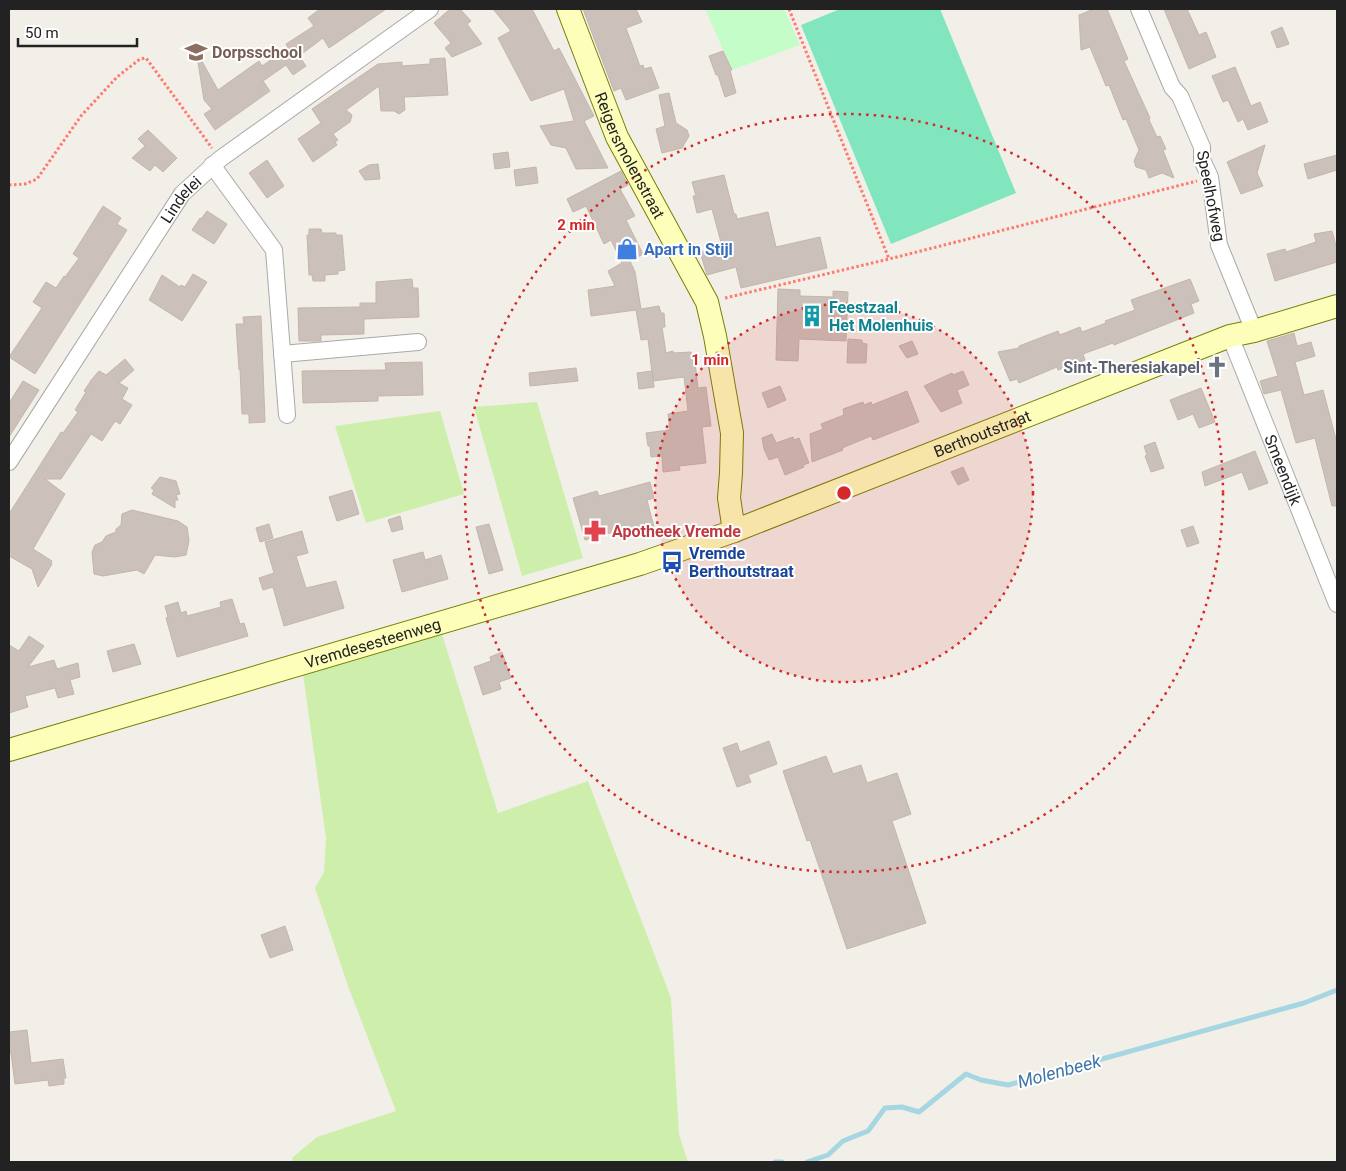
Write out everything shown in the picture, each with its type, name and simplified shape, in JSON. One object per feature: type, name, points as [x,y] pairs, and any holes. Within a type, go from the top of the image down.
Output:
[{"type":"street","name":"Lindelei","points":[[9,462],[182,194],[216,162],[430,9]]},
{"type":"street","name":"Reigersmolenstraat","points":[[568,9],[617,137],[707,302],[732,433],[729,498],[734,531]]},
{"type":"street","name":"Speelhofweg","points":[[1140,9],[1172,86],[1180,96],[1202,147],[1202,160],[1210,178],[1219,245],[1254,330]]},
{"type":"street","points":[[216,162],[274,250],[287,415]]},
{"type":"street","points":[[1254,330],[1337,306]]},
{"type":"street","name":"Berthoutstraat","points":[[734,531],[1230,336],[1254,330]]},
{"type":"street","name":"Smeendijk","points":[[1230,336],[1337,604]]},
{"type":"street","points":[[282,354],[418,342]]},
{"type":"street","name":"Vremdesesteenweg","points":[[9,750],[631,567],[734,531]]},
{"type":"path","points":[[789,9],[889,259]]},
{"type":"path","points":[[9,185],[25,184],[37,179],[81,116],[104,90],[140,59],[146,58],[216,162]]},
{"type":"path","points":[[707,302],[889,259],[1210,178]]},
{"type":"green space","points":[[705,9],[784,9],[800,45],[732,70]]},
{"type":"green space","points":[[840,9],[940,9],[1016,193],[891,244],[801,25]]},
{"type":"green space","points":[[537,402],[583,558],[522,576],[474,407]]},
{"type":"green space","points":[[440,411],[464,494],[366,523],[335,426]]},
{"type":"green space","points":[[441,631],[498,813],[588,781],[671,998],[679,1134],[688,1162],[292,1162],[293,1157],[317,1137],[396,1111],[348,986],[315,888],[324,872],[326,838],[303,674]]},
{"type":"building","points":[[320,9],[386,9],[329,48],[323,38],[299,56],[306,66],[293,75],[286,65],[263,81],[270,91],[215,130],[204,114],[212,109],[204,100],[197,56],[199,56],[218,90],[259,61],[262,66],[288,48],[286,44],[314,26],[308,18]]},
{"type":"building","points":[[450,9],[460,9],[471,21],[467,24],[482,44],[452,57],[445,48],[451,43],[434,23]]},
{"type":"building","points":[[493,9],[532,9],[554,51],[559,48],[594,116],[584,121],[608,168],[576,169],[566,148],[551,145],[540,126],[574,121],[564,89],[531,101],[498,38],[511,31]]},
{"type":"building","points":[[583,9],[636,9],[642,22],[626,28],[640,66],[643,65],[644,69],[651,67],[659,88],[626,100],[621,88],[614,91]]},
{"type":"building","points":[[1094,9],[1107,9],[1128,59],[1124,61],[1157,137],[1160,136],[1166,149],[1163,150],[1174,178],[1162,173],[1149,178],[1146,170],[1136,167],[1134,161],[1139,150],[1126,119],[1123,120],[1109,85],[1106,86],[1090,47],[1081,50],[1079,15]]},
{"type":"building","points":[[1164,9],[1187,9],[1199,35],[1206,32],[1216,57],[1189,69]]},
{"type":"building","points":[[1282,27],[1289,44],[1277,48],[1271,32]]},
{"type":"building","points":[[723,51],[732,70],[730,70],[736,93],[725,97],[709,56]]},
{"type":"building","points":[[445,58],[448,95],[404,97],[405,110],[399,114],[394,111],[381,111],[379,86],[346,110],[352,115],[350,122],[333,134],[338,140],[335,142],[337,145],[313,162],[298,139],[321,123],[312,109],[378,64],[402,62],[402,66],[430,64],[430,59]]},
{"type":"building","points":[[1235,67],[1251,106],[1260,102],[1268,122],[1248,130],[1243,119],[1238,122],[1228,100],[1223,102],[1212,76]]},
{"type":"building","points":[[669,93],[676,123],[687,130],[689,136],[682,148],[662,153],[656,129],[665,126],[659,95]]},
{"type":"building","points":[[148,130],[177,158],[163,172],[155,165],[150,171],[132,158],[145,146],[138,139]]},
{"type":"building","points":[[1265,145],[1257,173],[1263,186],[1241,194],[1227,162]]},
{"type":"building","points":[[508,152],[510,167],[495,169],[493,154]]},
{"type":"building","points":[[1337,155],[1337,170],[1308,179],[1304,164]]},
{"type":"building","points":[[267,160],[284,186],[267,198],[249,173]]},
{"type":"building","points":[[378,164],[380,179],[365,180],[359,171],[369,165]]},
{"type":"building","points":[[536,167],[538,183],[516,186],[514,170]]},
{"type":"building","points":[[621,171],[628,185],[620,189],[635,216],[626,220],[643,254],[630,261],[635,272],[641,309],[659,306],[661,313],[664,313],[665,327],[662,327],[666,353],[673,351],[673,353],[691,352],[693,362],[695,362],[698,388],[706,387],[711,426],[702,427],[706,463],[679,466],[680,470],[663,472],[662,456],[651,457],[646,433],[670,430],[668,414],[688,411],[684,377],[653,381],[648,339],[641,340],[636,310],[591,316],[588,290],[615,286],[608,271],[622,263],[611,240],[604,244],[586,206],[573,212],[567,199]]},
{"type":"building","points":[[724,175],[737,219],[768,212],[776,247],[820,237],[827,268],[741,288],[736,267],[707,275],[700,252],[722,246],[712,209],[697,213],[693,196],[696,196],[692,182]]},
{"type":"building","points":[[103,206],[121,218],[117,224],[127,230],[35,374],[9,357],[42,308],[33,302],[46,282],[56,288],[79,258],[73,254]]},
{"type":"building","points":[[207,211],[227,224],[214,244],[192,230]]},
{"type":"building","points":[[309,229],[321,229],[322,233],[342,235],[345,270],[338,271],[338,274],[325,275],[325,281],[313,281],[312,275],[309,275],[307,235],[309,235]]},
{"type":"building","points":[[1332,231],[1337,249],[1337,262],[1275,281],[1267,254],[1285,249],[1286,252],[1316,242],[1314,234]]},
{"type":"building","points":[[193,274],[207,282],[182,321],[149,300],[162,275],[180,287],[181,285],[185,287]]},
{"type":"building","points":[[412,279],[413,288],[418,288],[419,317],[364,319],[364,334],[321,335],[321,341],[299,341],[298,308],[360,307],[360,303],[376,303],[376,282]]},
{"type":"building","points":[[1190,279],[1199,301],[1191,304],[1194,313],[1114,345],[1113,343],[1083,354],[1085,360],[1058,370],[1057,367],[1019,383],[1017,379],[1010,381],[998,352],[1019,348],[1019,346],[1058,331],[1060,335],[1080,327],[1082,332],[1106,323],[1105,321],[1135,310],[1131,300]]},
{"type":"building","name":"Feestzaal Het Molenhuis","points":[[778,289],[800,290],[800,296],[833,297],[833,291],[848,292],[846,341],[799,339],[798,361],[776,360]]},
{"type":"building","points":[[261,316],[265,422],[249,423],[249,414],[242,414],[236,324],[244,324],[243,317]]},
{"type":"building","points":[[1294,333],[1297,346],[1311,342],[1315,356],[1295,362],[1304,395],[1323,390],[1337,443],[1337,506],[1332,506],[1315,438],[1296,443],[1281,390],[1264,394],[1260,381],[1278,376],[1267,341]]},
{"type":"building","points":[[848,339],[862,340],[862,343],[867,344],[866,363],[847,363]]},
{"type":"building","points":[[912,341],[918,354],[907,358],[899,346]]},
{"type":"building","points":[[125,359],[134,370],[119,383],[128,388],[122,399],[132,405],[120,424],[115,421],[102,441],[91,434],[61,479],[45,479],[65,494],[33,549],[52,561],[38,587],[32,569],[9,556],[9,514],[61,432],[63,433],[78,412],[75,410],[92,379],[99,371],[106,375]]},
{"type":"building","points":[[422,362],[423,395],[378,396],[378,401],[303,403],[302,371],[386,370],[385,363]]},
{"type":"building","points":[[576,368],[578,381],[530,386],[529,373]]},
{"type":"building","points":[[652,371],[654,387],[639,389],[637,373]]},
{"type":"building","points":[[963,371],[969,385],[957,390],[962,403],[941,412],[924,386],[952,373],[953,375]]},
{"type":"building","points":[[23,381],[39,390],[9,437],[9,403]]},
{"type":"building","points":[[780,386],[786,400],[768,408],[762,393]]},
{"type":"building","points":[[1201,388],[1215,422],[1199,428],[1193,414],[1178,420],[1170,400]]},
{"type":"building","points":[[907,391],[919,422],[873,440],[871,436],[842,448],[843,450],[812,462],[810,434],[823,429],[821,424],[844,415],[843,409],[863,402],[864,405],[871,402],[872,405]]},
{"type":"building","points":[[772,434],[776,443],[793,437],[794,440],[799,438],[809,463],[785,475],[778,457],[769,460],[764,449],[762,438]]},
{"type":"building","points":[[1155,442],[1164,468],[1151,472],[1145,456],[1147,455],[1144,446]]},
{"type":"building","points":[[1255,451],[1268,483],[1249,490],[1242,472],[1205,486],[1202,472]]},
{"type":"building","points":[[963,467],[969,480],[958,485],[951,472]]},
{"type":"building","points":[[160,477],[176,481],[180,494],[176,495],[178,500],[175,500],[175,508],[152,494],[154,490],[151,488]]},
{"type":"building","points":[[650,482],[654,498],[647,500],[654,527],[625,535],[624,529],[585,540],[573,498],[597,491],[599,496]]},
{"type":"building","points":[[352,490],[359,514],[337,521],[329,497]]},
{"type":"building","points":[[132,510],[178,521],[187,527],[189,541],[186,555],[175,557],[155,555],[144,574],[137,570],[103,576],[94,574],[92,552],[95,545],[102,542],[106,536],[116,532],[116,529],[121,525],[122,514]]},
{"type":"building","points":[[400,516],[403,529],[392,532],[388,520]]},
{"type":"building","points":[[269,524],[273,538],[260,542],[256,528]]},
{"type":"building","points":[[489,524],[503,570],[489,574],[476,527]]},
{"type":"building","points":[[1193,526],[1199,543],[1187,547],[1181,530]]},
{"type":"building","points":[[302,531],[308,553],[296,556],[306,588],[336,581],[344,608],[284,626],[273,587],[263,590],[259,578],[274,573],[265,542]]},
{"type":"building","points":[[423,552],[425,560],[441,555],[448,579],[402,592],[393,560]]},
{"type":"building","points":[[232,599],[240,624],[244,623],[248,636],[177,657],[166,618],[168,617],[165,606],[178,602],[181,613],[186,611],[187,616],[221,607],[220,602]]},
{"type":"building","points":[[29,636],[44,646],[28,667],[54,660],[57,669],[78,663],[80,677],[70,680],[74,694],[58,698],[55,688],[25,696],[28,707],[9,713],[9,645],[19,651]]},
{"type":"building","points":[[134,644],[141,664],[113,672],[107,651]]},
{"type":"building","points":[[502,652],[511,678],[499,682],[501,689],[483,695],[474,667],[491,661],[490,657]]},
{"type":"building","points":[[769,741],[777,764],[748,775],[751,782],[737,787],[723,748],[737,743],[740,752]]},
{"type":"building","points":[[826,756],[833,774],[861,765],[867,783],[897,773],[911,814],[892,821],[926,923],[847,949],[810,840],[807,841],[783,771]]},
{"type":"building","points":[[285,926],[293,950],[270,958],[261,935]]},
{"type":"building","points":[[27,1030],[31,1063],[63,1059],[66,1078],[64,1078],[64,1084],[49,1086],[48,1080],[15,1084],[11,1053],[9,1053],[9,1032]]},
{"type":"waterway","name":"Molenbeek","points":[[807,1162],[828,1155],[843,1141],[868,1131],[885,1108],[902,1107],[919,1112],[966,1074],[981,1080],[1008,1085],[1304,1003],[1337,990]]},
{"type":"waterway","name":"Molenbeek","points":[[775,1162],[782,1162]]},
{"type":"place","name":"Dorpsschool","points":[[196,52]]},
{"type":"place","name":"Apart in Stijl","points":[[627,249]]},
{"type":"place","name":"Feestzaal Het Molenhuis","points":[[812,316]]},
{"type":"place","name":"Sint-Theresiakapel","points":[[1217,367]]},
{"type":"place","name":"Apotheek Vremde","points":[[595,531]]},
{"type":"place","name":"Vremde Berthoutstraat","points":[[672,562]]}]
